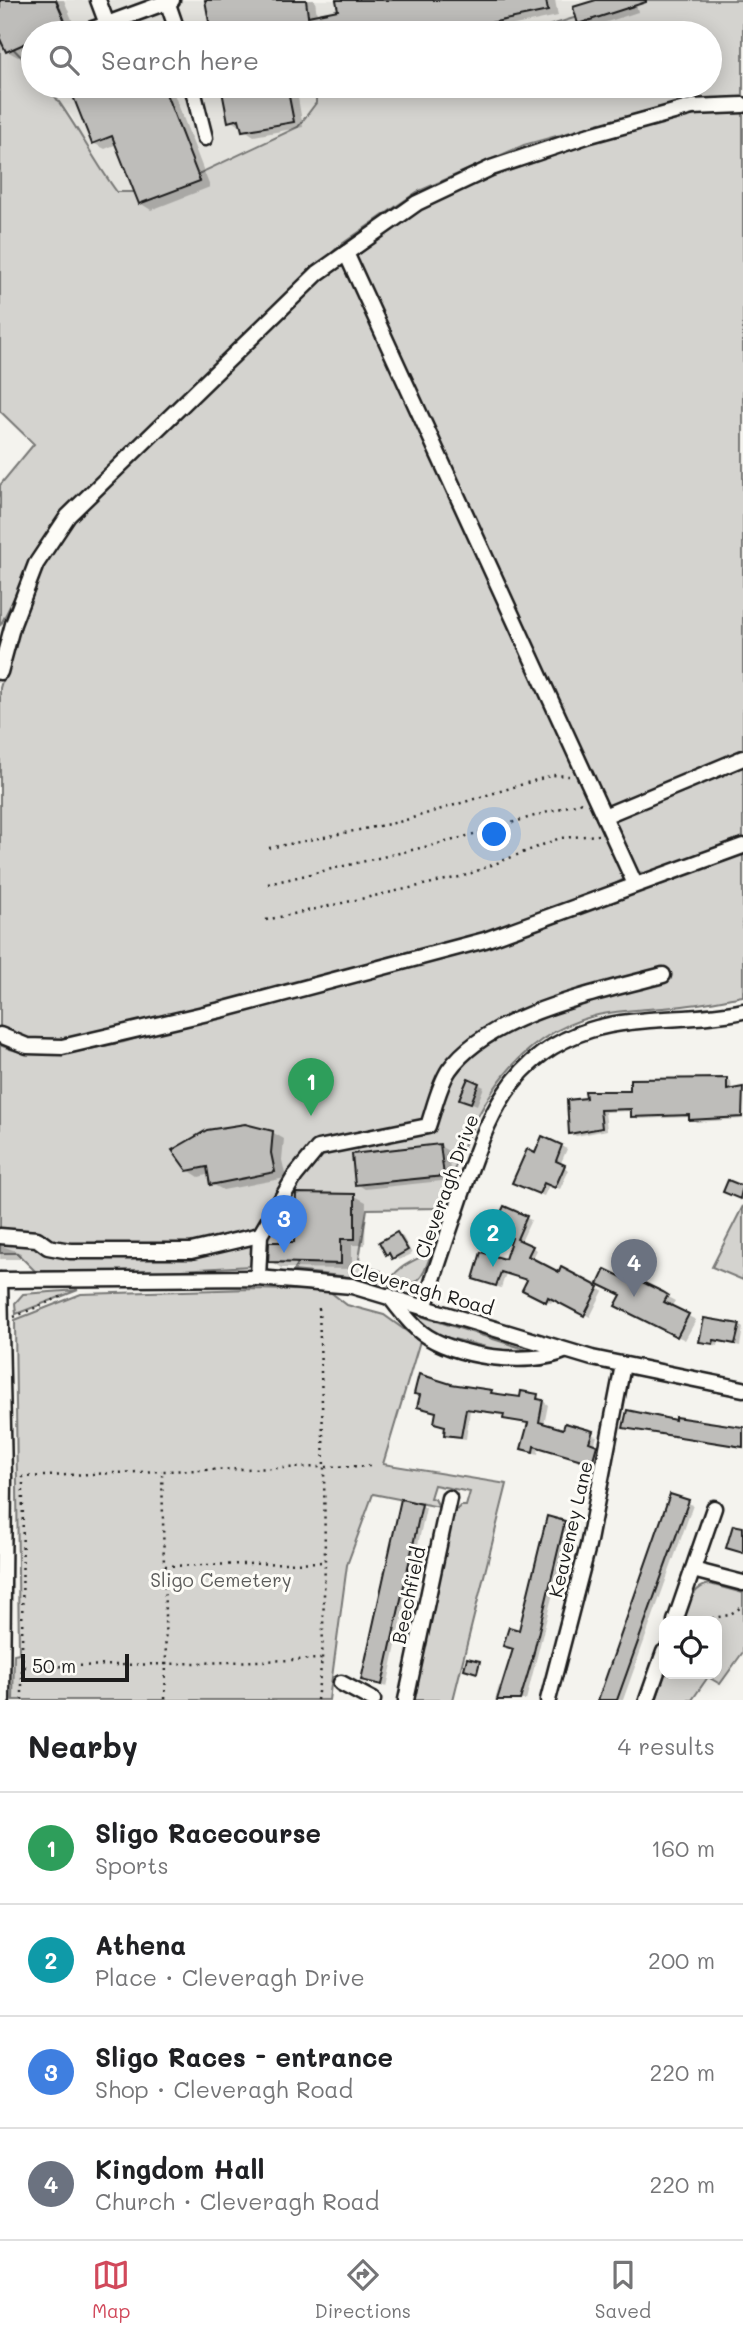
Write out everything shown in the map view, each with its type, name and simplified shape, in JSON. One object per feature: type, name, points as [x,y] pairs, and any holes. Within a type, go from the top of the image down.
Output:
[{"type":"street","points":[[98,0],[106,21]]},
{"type":"street","points":[[116,21],[170,2],[175,21]]},
{"type":"street","points":[[195,98],[205,138]]},
{"type":"street","points":[[0,671],[13,624],[36,564],[68,516],[318,273],[417,203],[491,168],[590,135],[692,107],[743,104]]},
{"type":"street","points":[[346,253],[635,884]]},
{"type":"street","points":[[604,816],[743,758]]},
{"type":"street","points":[[0,1035],[27,1046],[62,1047],[198,1016],[485,940],[743,846]]},
{"type":"street","points":[[258,1278],[260,1235],[295,1176],[318,1149],[428,1126],[449,1071],[501,1027],[527,1014],[663,975]]},
{"type":"street","name":"Cleveragh Drive","points":[[425,1306],[484,1131],[509,1084],[528,1064],[558,1042],[592,1029],[743,1011]]},
{"type":"street","points":[[0,1236],[37,1239],[48,1247],[69,1251],[191,1251],[260,1235]]},
{"type":"street","name":"Cleveragh Road","points":[[0,1280],[258,1278],[352,1286],[425,1306],[564,1351],[743,1389]]},
{"type":"street","points":[[0,1280],[2,1700]]},
{"type":"street","points":[[388,1295],[418,1331],[441,1344],[506,1358],[536,1359],[564,1351]]},
{"type":"street","name":"Keaveney Lane","points":[[548,1700],[588,1546],[623,1365]]},
{"type":"street","name":"Beechfield","points":[[406,1700],[449,1498]]},
{"type":"street","points":[[677,1616],[714,1508]]},
{"type":"street","points":[[693,1570],[743,1583]]},
{"type":"street","points":[[647,1700],[659,1665]]},
{"type":"street","points":[[341,1683],[373,1700]]},
{"type":"path","points":[[269,848],[399,822],[553,775],[586,776]]},
{"type":"path","points":[[268,884],[450,841],[596,798]]},
{"type":"path","points":[[266,920],[464,876],[560,838],[612,834]]},
{"type":"path","points":[[1,1323],[76,1290]]},
{"type":"path","points":[[317,1700],[322,1659],[326,1562],[318,1308]]},
{"type":"path","points":[[2,1477],[370,1466]]},
{"type":"path","points":[[162,1471],[165,1700]]},
{"type":"path","points":[[22,1700],[23,1477]]},
{"type":"path","points":[[165,1566],[326,1562]]},
{"type":"path","points":[[722,1616],[743,1606]]},
{"type":"path","points":[[22,1667],[322,1659]]},
{"type":"shaded area","points":[[0,0],[631,0],[565,21],[21,21],[21,57],[0,35]]},
{"type":"shaded area","points":[[57,98],[316,98],[316,103],[298,127],[161,192],[117,193],[91,157],[72,117]]},
{"type":"green space","points":[[631,0],[743,0],[743,97],[654,109],[524,145],[417,192],[339,246],[69,504],[50,527],[0,626],[0,485],[34,444],[0,411],[0,35],[21,57],[21,98],[56,98],[117,192],[160,192],[298,127],[316,103],[316,98],[722,98],[722,21],[564,21]]},
{"type":"green space","points":[[743,110],[743,843],[654,874],[637,872],[600,892],[497,932],[64,1044],[30,1042],[0,1031],[0,688],[27,597],[52,548],[73,517],[321,278],[364,245],[412,215],[465,187],[576,144],[689,116]]},
{"type":"green space","points":[[743,854],[743,996],[678,1007],[594,1016],[562,1028],[535,1045],[512,1066],[477,1118],[440,1208],[367,1209],[359,1259],[364,1266],[381,1271],[378,1284],[350,1277],[294,1271],[298,1263],[295,1253],[263,1254],[251,1266],[146,1272],[35,1271],[17,1253],[0,1253],[0,1045],[15,1051],[46,1055],[124,1042],[657,885]]},
{"type":"green space","points":[[743,1206],[743,1280],[712,1267]]},
{"type":"green space","points":[[431,1254],[425,1271],[418,1280],[413,1283],[389,1285],[394,1274]]},
{"type":"green space","name":"Sligo Cemetery","points":[[252,1289],[329,1291],[347,1305],[384,1315],[420,1341],[383,1464],[507,1484],[453,1700],[412,1700],[453,1514],[460,1506],[466,1506],[470,1492],[434,1485],[430,1498],[435,1499],[439,1507],[373,1494],[347,1565],[329,1700],[13,1700],[14,1654],[19,1653],[15,1320],[81,1294]]},
{"type":"green space","points":[[78,1290],[16,1314],[15,1303],[23,1294]]},
{"type":"green space","points":[[408,1312],[534,1352],[507,1352],[433,1334]]},
{"type":"green space","points":[[710,1584],[743,1593],[743,1652],[720,1684],[711,1679],[722,1679],[722,1616],[685,1616],[695,1593]]},
{"type":"green space","points":[[663,1679],[707,1679],[692,1700],[656,1700]]},
{"type":"building","points":[[0,0],[56,0],[65,21],[21,21],[21,45],[6,52],[0,39]]},
{"type":"building","points":[[205,0],[306,0],[308,16],[338,10],[336,0],[546,0],[548,11],[500,21],[209,21]]},
{"type":"building","points":[[596,0],[646,0],[587,21],[577,21],[573,7]]},
{"type":"building","points":[[74,98],[168,98],[200,181],[139,204],[112,136],[92,144]]},
{"type":"building","points":[[223,98],[289,98],[294,122],[242,131],[239,119],[228,122]]},
{"type":"building","points":[[468,1078],[479,1083],[471,1103],[459,1099]]},
{"type":"building","points":[[727,1078],[727,1090],[743,1087],[742,1117],[689,1120],[689,1115],[631,1117],[631,1109],[600,1110],[602,1128],[569,1134],[567,1100],[586,1098],[585,1091],[630,1091],[630,1079]]},
{"type":"building","points":[[245,1124],[273,1131],[271,1153],[275,1172],[210,1185],[207,1167],[187,1171],[172,1150],[207,1130]]},
{"type":"building","points":[[542,1136],[562,1145],[556,1161],[565,1165],[555,1188],[544,1183],[539,1194],[512,1183],[527,1149],[535,1153]]},
{"type":"building","points":[[440,1144],[444,1176],[355,1185],[352,1154]]},
{"type":"building","points":[[728,1180],[743,1186],[740,1199],[723,1192]]},
{"type":"building","points":[[296,1193],[355,1194],[355,1239],[341,1239],[341,1264],[268,1262],[269,1242],[294,1242]]},
{"type":"building","points":[[504,1206],[527,1216],[517,1239],[533,1246],[528,1256],[559,1272],[561,1267],[599,1287],[584,1316],[548,1297],[546,1302],[522,1290],[527,1280],[501,1272],[496,1286],[473,1279],[481,1252],[505,1259],[512,1238],[493,1229]]},
{"type":"building","points":[[397,1232],[408,1250],[392,1259],[389,1253],[386,1255],[379,1242]]},
{"type":"building","points":[[605,1269],[628,1280],[630,1276],[663,1292],[668,1295],[664,1302],[689,1314],[677,1337],[615,1306],[621,1295],[598,1284]]},
{"type":"building","points":[[704,1318],[740,1324],[735,1344],[714,1340],[713,1344],[699,1342]]},
{"type":"building","points":[[419,1374],[451,1384],[492,1390],[491,1393],[520,1397],[521,1391],[538,1394],[537,1399],[543,1400],[539,1422],[563,1429],[565,1423],[593,1431],[589,1442],[597,1445],[592,1463],[534,1446],[533,1452],[521,1449],[528,1423],[503,1419],[504,1414],[466,1409],[461,1437],[444,1435],[445,1426],[434,1423],[436,1412],[417,1407],[420,1395],[414,1394]]},
{"type":"building","points":[[627,1410],[675,1420],[675,1417],[743,1427],[743,1447],[623,1428]]},
{"type":"building","points":[[670,1494],[689,1500],[617,1700],[598,1700]]},
{"type":"building","points":[[401,1499],[422,1504],[382,1685],[361,1680]]},
{"type":"building","points":[[547,1516],[565,1521],[532,1660],[520,1700],[497,1700],[513,1649],[503,1646],[509,1627],[519,1630]]},
{"type":"building","points":[[733,1525],[743,1527],[743,1553],[726,1548]]},
{"type":"building","points":[[467,1658],[480,1661],[477,1673],[464,1669]]},
{"type":"place","name":"Sligo Racecourse","points":[[311,1116]]},
{"type":"place","name":"Sligo Races - entrance","points":[[284,1253]]},
{"type":"place","name":"Athena","points":[[493,1267]]},
{"type":"place","name":"Kingdom Hall","points":[[634,1297]]}]
